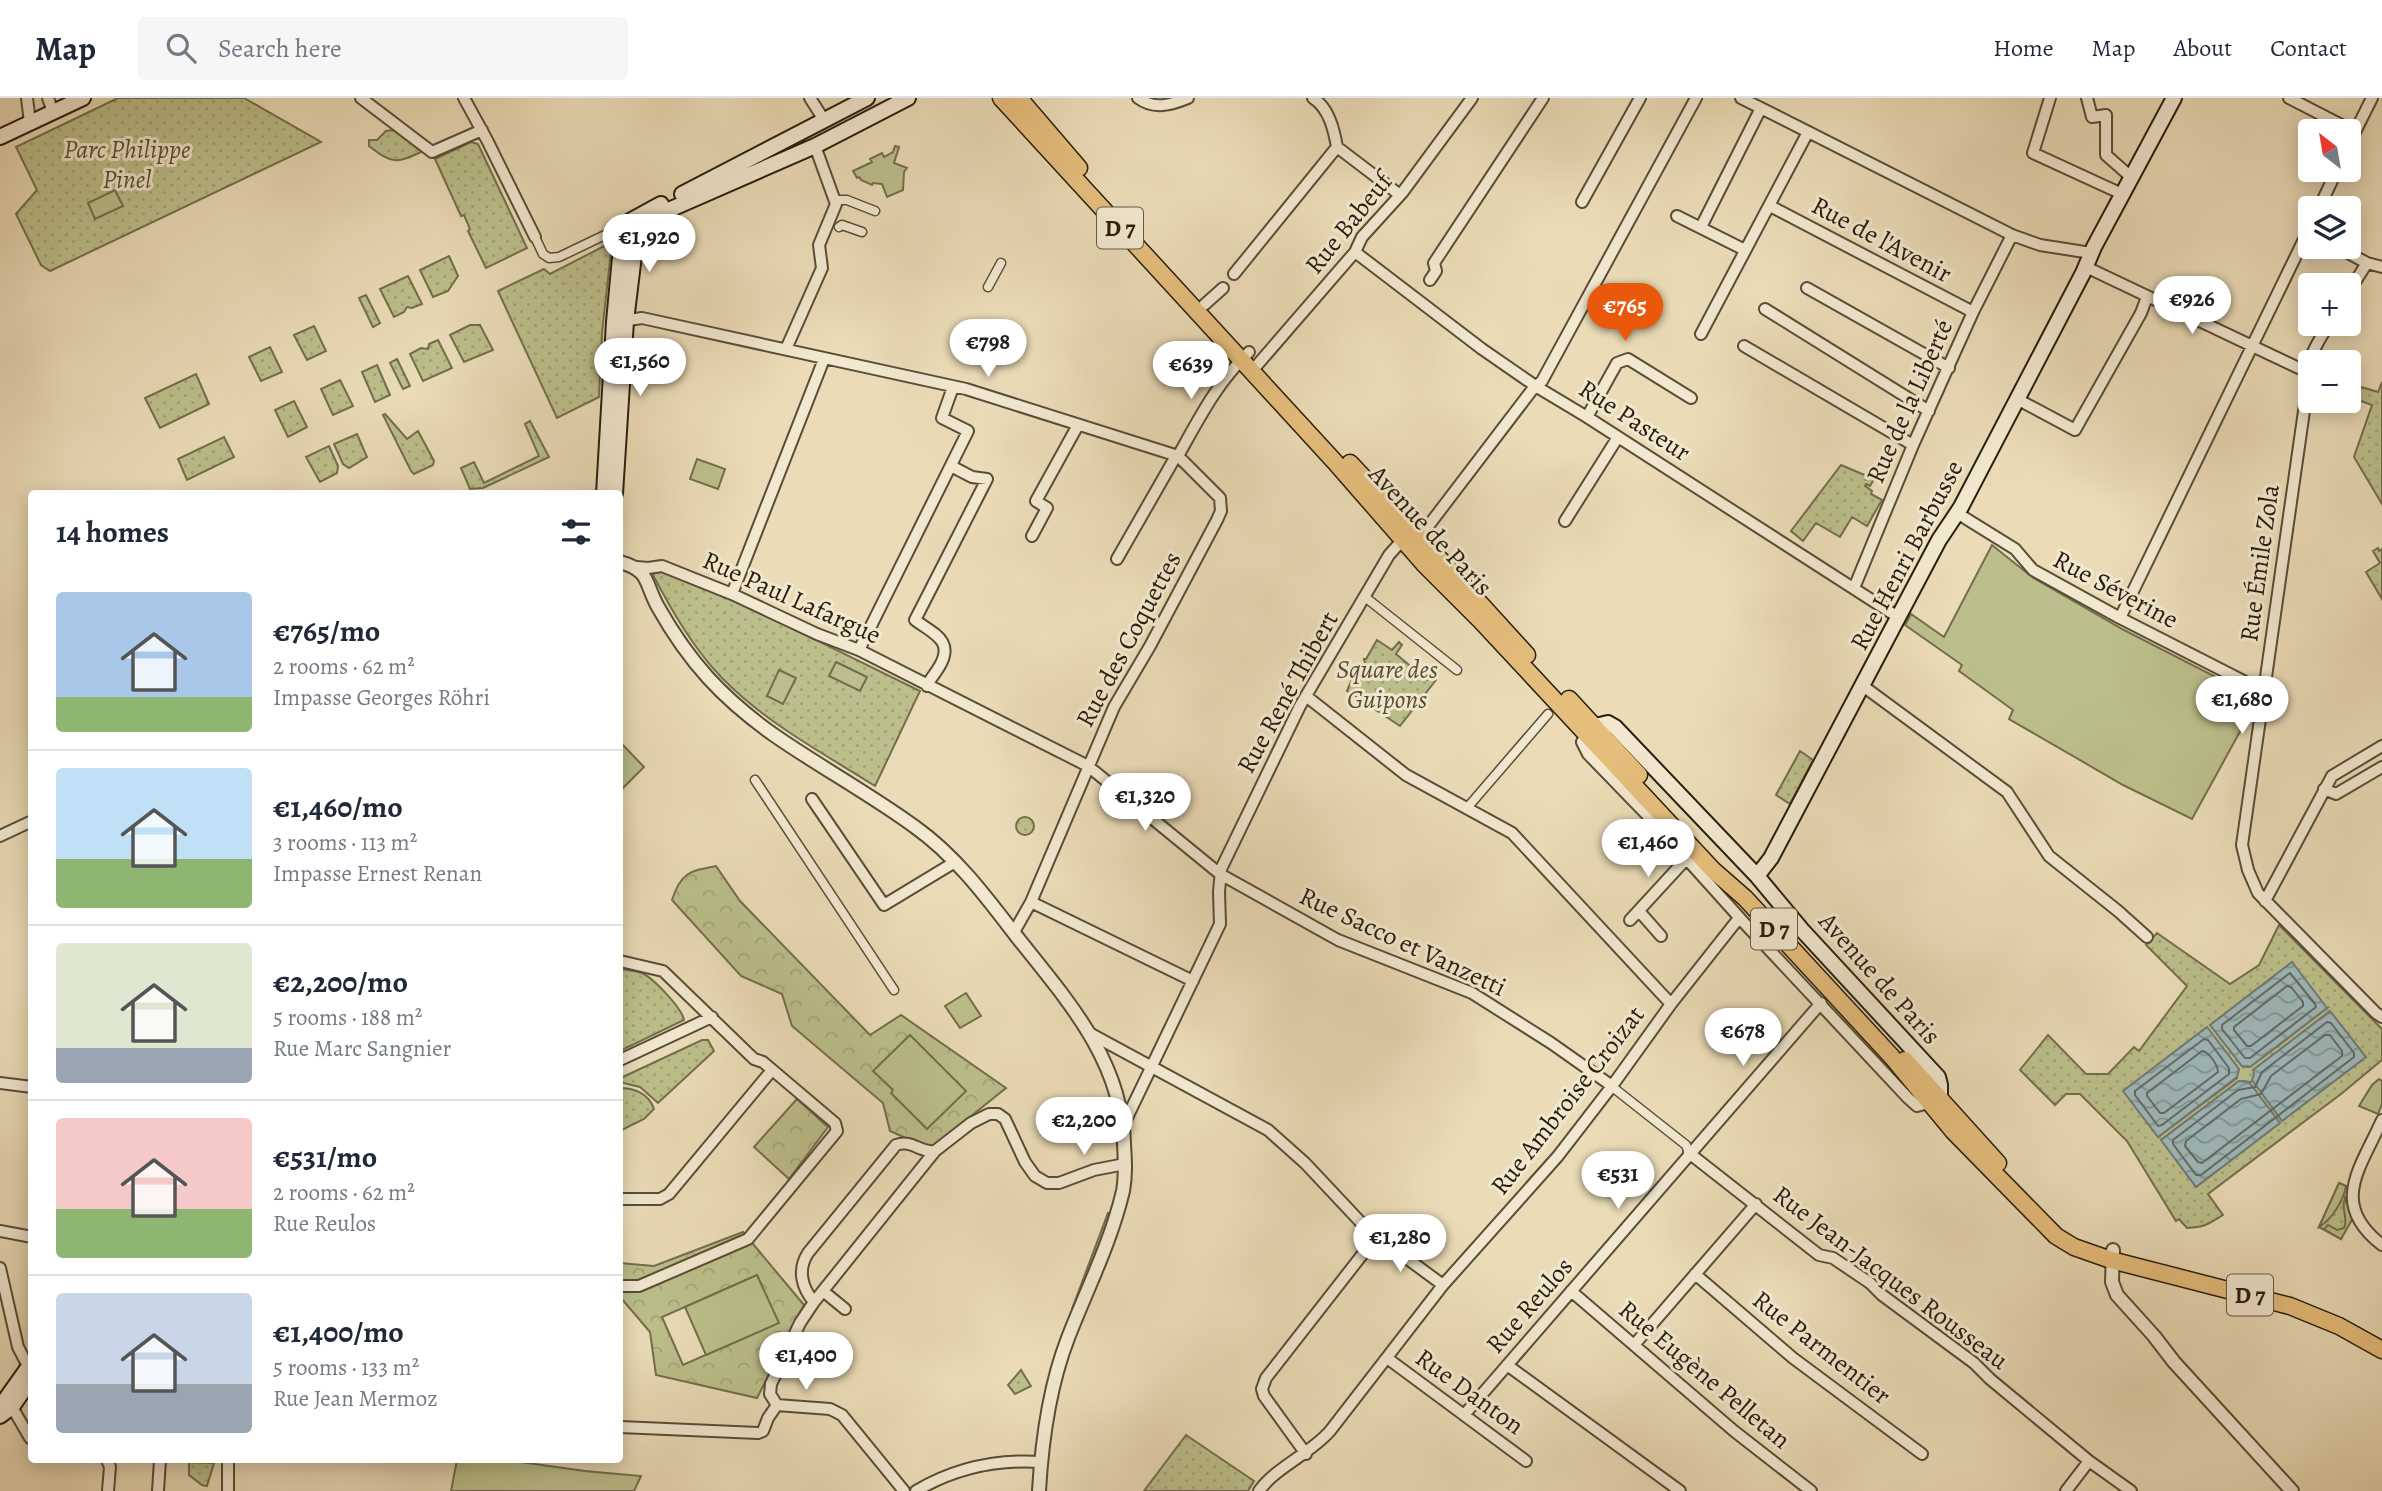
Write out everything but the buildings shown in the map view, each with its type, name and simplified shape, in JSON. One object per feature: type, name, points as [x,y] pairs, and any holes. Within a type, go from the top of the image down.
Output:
[{"type":"main road","points":[[0,137],[30,124],[50,105],[83,98]]},
{"type":"main road","points":[[604,490],[629,237],[655,216],[815,146],[908,98]]},
{"type":"main road","name":"D 7","points":[[1001,98],[1248,361]]},
{"type":"main road","name":"D 7","points":[[1018,98],[1204,305],[1248,361]]},
{"type":"main road","name":"Rue Henri Barbusse","points":[[1757,876],[1771,858],[1939,540],[1957,513],[2017,399],[2086,267],[2117,192],[2174,98]]},
{"type":"main road","points":[[615,490],[620,321],[628,304],[629,237],[626,225],[634,217],[862,101]]},
{"type":"main road","points":[[815,146],[825,128],[851,113],[862,101]]},
{"type":"main road","points":[[749,176],[759,163],[802,143],[824,120]]},
{"type":"main road","name":"Avenue de Paris","points":[[1248,361],[1591,730],[1716,861],[1765,907],[1935,1100],[2043,1213],[2071,1235],[2112,1255]]},
{"type":"main road","name":"Avenue de Paris","points":[[1591,730],[1608,723],[1615,727],[1757,876],[1802,930],[1938,1077],[1940,1084],[1935,1100]]},
{"type":"main road","name":"D 7","points":[[2112,1255],[2296,1297],[2321,1307],[2382,1340]]},
{"type":"main road","name":"D 7","points":[[2112,1255],[2290,1306],[2339,1326],[2382,1350]]},
{"type":"main road","points":[[3,1404],[28,1374]]},
{"type":"street","points":[[27,98],[30,124]]},
{"type":"street","points":[[361,98],[432,152],[482,130]]},
{"type":"street","points":[[464,98],[543,254],[549,258],[559,257],[607,234],[629,237]]},
{"type":"street","points":[[810,98],[824,120]]},
{"type":"street","points":[[1138,98],[1145,103],[1164,106],[1188,98]]},
{"type":"street","points":[[1313,98],[1320,103],[1329,117],[1337,148],[1400,195]]},
{"type":"street","name":"Rue Babeuf","points":[[1117,559],[1216,388],[1248,361],[1355,252],[1362,237],[1400,195],[1472,98]]},
{"type":"street","points":[[1430,280],[1436,271],[1434,263],[1543,98]]},
{"type":"street","points":[[1582,202],[1640,98]]},
{"type":"street","name":"Rue René Thibert","points":[[1124,1124],[1220,924],[1220,874],[1300,706],[1389,555],[1429,525],[1532,390],[1542,382],[1696,98]]},
{"type":"street","points":[[1741,98],[2012,235],[2040,245],[2091,253]]},
{"type":"street","points":[[2050,98],[2033,153],[2117,192]]},
{"type":"street","points":[[2087,98],[2092,117],[2106,115],[2106,155],[2127,174]]},
{"type":"street","points":[[2289,98],[2330,119]]},
{"type":"street","points":[[2361,120],[2372,98]]},
{"type":"street","points":[[1701,227],[1761,108]]},
{"type":"street","points":[[1701,334],[1808,132]]},
{"type":"street","points":[[786,349],[822,268],[818,249],[834,225],[836,200],[815,146]]},
{"type":"street","points":[[1234,274],[1337,148]]},
{"type":"street","points":[[836,200],[847,200],[875,211]]},
{"type":"street","name":"Rue de l'Avenir","points":[[1770,206],[1973,312]]},
{"type":"street","points":[[1677,216],[1745,250]]},
{"type":"street","points":[[834,225],[862,232]]},
{"type":"street","name":"Rue de la Liberté","points":[[1854,588],[1913,445],[1973,312],[2012,235]]},
{"type":"street","name":"Rue Pasteur","points":[[1355,252],[1482,349],[1537,387],[1587,416],[1898,617]]},
{"type":"street","points":[[2120,618],[2298,253]]},
{"type":"street","points":[[2360,259],[2382,267]]},
{"type":"street","points":[[988,288],[1001,263]]},
{"type":"street","points":[[2361,273],[2367,263]]},
{"type":"street","points":[[2086,267],[2298,368]]},
{"type":"street","points":[[1204,305],[1223,288]]},
{"type":"street","points":[[1807,288],[1949,368]]},
{"type":"street","points":[[2017,399],[2076,430],[2141,313],[2147,297]]},
{"type":"street","points":[[628,304],[642,317]]},
{"type":"street","points":[[1765,309],[1929,411]]},
{"type":"street","points":[[620,321],[642,317],[953,387],[1013,403],[1177,456]]},
{"type":"street","points":[[1744,346],[1913,445]]},
{"type":"street","points":[[732,594],[824,359]]},
{"type":"street","points":[[1587,416],[1617,363],[1628,359],[1691,398]]},
{"type":"street","points":[[859,650],[968,431],[942,418],[953,387]]},
{"type":"street","name":"Rue Émile Zola","points":[[2265,901],[2252,884],[2242,845],[2304,413]]},
{"type":"street","points":[[1032,536],[1047,508],[1036,501],[1077,425]]},
{"type":"street","points":[[1565,521],[1618,437]]},
{"type":"street","name":"Rue des Coquettes","points":[[1014,933],[1031,902],[1114,707],[1150,646],[1221,511],[1220,498],[1177,456]]},
{"type":"street","points":[[926,685],[945,657],[945,648],[941,640],[915,620],[987,479],[972,477],[951,466]]},
{"type":"street","name":"Rue Séverine","points":[[1957,513],[2015,548],[2033,570],[2263,691]]},
{"type":"street","points":[[623,563],[637,567],[684,651],[713,684],[774,734],[916,827],[955,862],[1014,933],[1091,1034],[1113,1081],[1124,1124],[1123,1188],[1101,1261],[1058,1368],[1049,1401],[1039,1491]]},
{"type":"street","name":"Rue Paul Lafargue","points":[[637,567],[662,566],[732,594],[817,634],[859,650],[926,685]]},
{"type":"street","points":[[1365,597],[1457,670]]},
{"type":"street","name":"Rue Sacco et Vanzetti","points":[[926,685],[1088,766],[1220,874],[1338,940],[1472,993],[1614,1087]]},
{"type":"street","points":[[1863,686],[2007,792],[2049,856],[2147,937]]},
{"type":"street","points":[[1306,696],[1406,775],[1512,833],[1671,1004]]},
{"type":"street","points":[[1467,808],[1548,713]]},
{"type":"street","name":"Avenue de Paris","points":[[1591,730],[1582,742],[1588,754],[1687,858],[1739,918],[1917,1106],[1935,1100]]},
{"type":"street","points":[[2382,746],[2332,776],[2265,901],[2382,1017]]},
{"type":"street","points":[[2324,789],[2336,794],[2382,766]]},
{"type":"street","points":[[755,780],[894,990]]},
{"type":"street","points":[[813,799],[884,905],[955,862]]},
{"type":"street","points":[[0,836],[28,823]]},
{"type":"street","points":[[1630,920],[1687,858]]},
{"type":"street","points":[[1031,902],[1192,981]]},
{"type":"street","points":[[1639,911],[1661,936]]},
{"type":"street","name":"Rue Ambroise Croizat","points":[[1259,1491],[1331,1431],[1443,1285],[1558,1156],[1614,1087],[1671,1004],[1739,918]]},
{"type":"street","points":[[623,962],[663,971],[754,1059],[763,1062],[835,1123],[837,1131],[748,1239],[639,1286],[623,1286]]},
{"type":"street","name":"Rue Reulos","points":[[1464,1415],[1821,1003]]},
{"type":"street","points":[[623,1059],[712,1017]]},
{"type":"street","points":[[1091,1034],[1268,1130],[1305,1163],[1376,1237],[1443,1285]]},
{"type":"street","points":[[623,1199],[660,1199],[669,1194],[772,1070]]},
{"type":"street","points":[[0,1083],[28,1086]]},
{"type":"street","points":[[1614,1087],[1686,1145],[1689,1153]]},
{"type":"street","points":[[777,1405],[770,1394],[771,1384],[800,1323],[814,1302],[935,1152],[971,1123],[989,1114],[998,1114],[1005,1119],[1025,1162],[1035,1176],[1047,1183],[1059,1183],[1094,1170],[1125,1164]]},
{"type":"street","points":[[2382,1120],[2355,1180],[2352,1203],[2355,1214],[2369,1235],[2382,1245]]},
{"type":"street","points":[[814,1302],[803,1283],[803,1262],[832,1222],[896,1145],[909,1143],[928,1152],[935,1152]]},
{"type":"street","name":"Rue Jean-Jacques Rousseau","points":[[1689,1153],[1819,1255],[1833,1258],[1950,1343],[2089,1461],[2131,1491]]},
{"type":"street","points":[[1634,1345],[1756,1205]]},
{"type":"street","points":[[0,1231],[28,1236]]},
{"type":"street","points":[[1306,1454],[1264,1396],[1263,1386],[1266,1378],[1376,1237]]},
{"type":"street","points":[[2112,1255],[2112,1282],[2117,1295],[2292,1491]]},
{"type":"street","points":[[0,1268],[18,1347],[28,1365]]},
{"type":"street","name":"Rue Parmentier","points":[[1695,1274],[1794,1358],[1922,1454]]},
{"type":"street","points":[[823,1291],[845,1310]]},
{"type":"street","name":"Rue Eugène Pelletan","points":[[1571,1291],[1734,1431],[1811,1491]]},
{"type":"street","points":[[2154,1336],[2181,1360],[2298,1491]]},
{"type":"street","name":"Rue Danton","points":[[1387,1358],[1526,1461]]},
{"type":"street","points":[[1507,1365],[1680,1491]]},
{"type":"street","points":[[3,1404],[28,1433]]},
{"type":"street","points":[[777,1405],[830,1409],[842,1415],[904,1491]]},
{"type":"street","points":[[623,1427],[758,1433],[763,1431],[777,1405]]},
{"type":"street","points":[[916,1491],[941,1478],[975,1466],[1010,1461],[1041,1462]]},
{"type":"street","points":[[2066,1491],[2089,1461]]},
{"type":"street","points":[[108,1463],[108,1491]]},
{"type":"street","points":[[158,1491],[160,1463]]},
{"type":"street","points":[[228,1491],[229,1463]]},
{"type":"green space","name":"Parc Philippe Pinel","points":[[118,98],[244,98],[321,142],[50,271],[41,265],[16,214],[37,190],[16,147]]},
{"type":"green space","points":[[393,130],[423,151],[394,160],[369,146],[369,140],[377,140],[386,131]]},
{"type":"green space","points":[[471,142],[478,144],[527,248],[486,268],[468,231],[470,229],[464,215],[461,216],[435,159]]},
{"type":"green space","points":[[895,146],[899,147],[894,163],[907,168],[904,172],[903,190],[887,197],[882,184],[872,185],[857,178],[853,171],[872,162],[870,159],[882,153],[884,157],[893,152]]},
{"type":"green space","points":[[115,190],[123,206],[95,219],[88,203]]},
{"type":"green space","points":[[612,242],[602,333],[599,397],[557,418],[498,291],[544,269],[550,274]]},
{"type":"green space","points":[[449,256],[458,276],[448,291],[433,297],[420,270]]},
{"type":"green space","points":[[408,276],[422,304],[407,307],[404,312],[394,317],[380,289]]},
{"type":"green space","points":[[366,295],[380,323],[373,327],[359,298]]},
{"type":"green space","points":[[470,325],[480,325],[493,350],[464,362],[450,335]]},
{"type":"green space","points":[[314,326],[326,351],[307,360],[294,335]]},
{"type":"green space","points":[[438,340],[452,368],[423,381],[410,354],[421,348],[428,349],[429,344]]},
{"type":"green space","points":[[270,347],[282,372],[261,381],[249,357]]},
{"type":"green space","points":[[397,359],[410,386],[403,389],[390,363]]},
{"type":"green space","points":[[377,365],[390,395],[375,402],[362,372]]},
{"type":"green space","points":[[196,374],[209,404],[160,428],[145,398]]},
{"type":"green space","points":[[340,380],[353,406],[333,415],[321,389]]},
{"type":"green space","points":[[2382,382],[2382,504],[2354,457],[2372,405],[2361,401],[2361,387],[2378,392]]},
{"type":"green space","points":[[294,401],[307,427],[288,437],[275,410]]},
{"type":"green space","points":[[385,414],[407,439],[418,431],[434,461],[433,465],[414,474],[411,471],[383,415]]},
{"type":"green space","points":[[530,421],[549,457],[483,488],[470,489],[461,468],[474,462],[484,483],[539,456],[525,424]]},
{"type":"green space","points":[[357,434],[367,457],[349,468],[343,464],[334,444]]},
{"type":"green space","points":[[224,437],[234,457],[187,480],[178,459]]},
{"type":"green space","points":[[329,446],[338,466],[337,473],[320,482],[306,457]]},
{"type":"green space","points":[[697,459],[725,469],[718,489],[690,479]]},
{"type":"green space","points":[[1841,465],[1874,479],[1870,486],[1865,486],[1872,491],[1871,494],[1882,500],[1867,526],[1852,517],[1840,537],[1816,523],[1803,541],[1791,531]]},
{"type":"green space","points":[[1992,545],[2032,577],[2124,630],[2256,699],[2192,819],[2123,785],[2009,719],[2013,710],[1959,671],[1962,665],[1905,625],[1911,614],[1944,637]]},
{"type":"green space","points":[[2378,548],[2379,551],[2382,549],[2382,599],[2366,572],[2380,563],[2373,551]]},
{"type":"green space","points":[[659,570],[747,606],[920,691],[875,786],[776,723],[722,678],[692,642],[676,616],[653,575]]},
{"type":"green space","name":"Square des Guipons","points":[[1377,640],[1392,650],[1399,642],[1402,645],[1396,654],[1427,680],[1432,677],[1436,680],[1400,726],[1347,691]]},
{"type":"green space","points":[[836,662],[867,677],[860,691],[829,676]]},
{"type":"green space","points":[[779,670],[796,678],[783,704],[767,696]]},
{"type":"green space","points":[[623,745],[644,767],[623,788]]},
{"type":"green space","points":[[1800,751],[1813,760],[1790,804],[1776,795]]},
{"type":"green space","points":[[1021,817],[1029,817],[1034,826],[1032,833],[1021,835],[1016,830],[1016,822]]},
{"type":"green space","points":[[716,866],[740,901],[870,1035],[901,1015],[1006,1088],[930,1149],[890,1131],[883,1103],[792,1026],[782,994],[741,976],[672,900],[679,884],[688,874]]},
{"type":"green space","points":[[2279,925],[2382,1029],[2382,1060],[2208,1194],[2223,1215],[2199,1227],[2187,1228],[2179,1219],[2176,1221],[2127,1141],[2080,1094],[2066,1094],[2055,1105],[2020,1070],[2048,1035],[2086,1074],[2108,1074],[2134,1047],[2139,1051],[2187,986],[2146,945],[2157,933],[2230,984],[2259,965]],"holes":[[[2327,1008],[2250,1067],[2242,1066],[2211,1025]],[[2237,1072],[2237,1078],[2158,1137]],[[2239,1081],[2250,1082],[2161,1140]]]},
{"type":"green space","points":[[623,970],[642,973],[653,981],[673,1001],[684,1020],[623,1050]]},
{"type":"green space","points":[[966,993],[981,1016],[960,1028],[945,1006]]},
{"type":"green space","points":[[910,1035],[966,1091],[927,1129],[873,1071]]},
{"type":"green space","points":[[702,1040],[708,1040],[714,1051],[658,1103],[640,1087],[623,1083],[623,1077]]},
{"type":"green space","points":[[2379,1079],[2382,1081],[2382,1104],[2378,1114],[2359,1106]]},
{"type":"green space","points":[[623,1088],[641,1093],[649,1099],[654,1109],[644,1119],[623,1130]]},
{"type":"green space","points":[[797,1099],[828,1127],[789,1179],[754,1147]]},
{"type":"green space","points":[[2339,1183],[2346,1186],[2344,1195],[2351,1214],[2341,1239],[2319,1227]]},
{"type":"green space","points":[[2339,1183],[2346,1186],[2340,1204],[2319,1227]]},
{"type":"green space","points":[[2345,1199],[2353,1218],[2341,1239],[2324,1229],[2328,1225],[2337,1230],[2344,1228]]},
{"type":"green space","points":[[1108,1213],[1110,1214],[1096,1256],[1072,1309]]},
{"type":"green space","points":[[743,1232],[804,1305],[757,1398],[656,1375],[650,1332],[623,1300],[623,1263],[654,1266]],"holes":[[[757,1275],[778,1323],[683,1365],[662,1317]]]},
{"type":"green space","points":[[757,1275],[779,1323],[706,1355],[685,1307]]},
{"type":"green space","points":[[1021,1370],[1031,1386],[1015,1394],[1008,1385]]},
{"type":"green space","points":[[1186,1435],[1254,1481],[1248,1491],[1144,1491]]},
{"type":"green space","points":[[189,1463],[214,1463],[207,1486],[189,1475]]},
{"type":"green space","points":[[456,1463],[528,1463],[641,1476],[634,1491],[451,1491]]},
{"type":"water","points":[[2292,962],[2327,1008],[2250,1067],[2242,1066],[2210,1025]]},
{"type":"water","points":[[2330,1011],[2366,1057],[2282,1121],[2252,1080],[2253,1070]]},
{"type":"water","points":[[2207,1027],[2239,1069],[2237,1077],[2158,1137],[2123,1091]]},
{"type":"water","points":[[2239,1081],[2249,1082],[2280,1123],[2196,1187],[2161,1140]]}]
